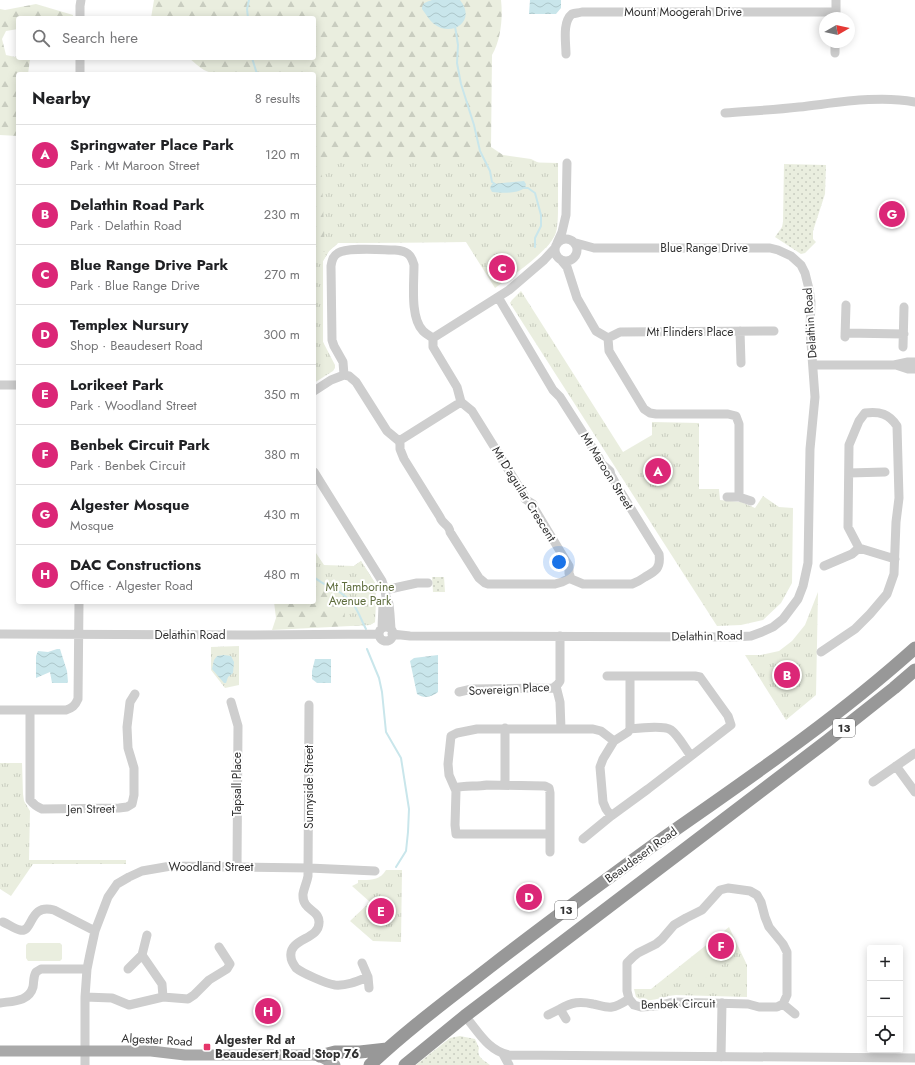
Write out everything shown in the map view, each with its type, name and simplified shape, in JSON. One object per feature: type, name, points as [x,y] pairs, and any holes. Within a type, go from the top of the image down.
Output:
[{"type":"highway","name":"Beaudesert Road","points":[[370,1065],[425,1017],[661,840],[750,778],[822,725],[890,671],[915,648]]},
{"type":"highway","name":"Beaudesert Road","points":[[405,1065],[465,1016],[828,741],[915,670]]},
{"type":"highway","points":[[320,1056],[335,1052],[360,1052],[387,1049]]},
{"type":"main road","name":"Algester Road","points":[[0,1051],[152,1051],[186,1055],[313,1055],[320,1056],[335,1065]]},
{"type":"street","points":[[80,16],[80,6],[82,0]]},
{"type":"street","points":[[836,0],[836,12]]},
{"type":"street","name":"Mount Moogerah Drive","points":[[566,54],[566,26],[568,19],[574,13],[819,15]]},
{"type":"street","points":[[835,48],[835,53]]},
{"type":"street","points":[[80,60],[80,72]]},
{"type":"street","points":[[725,113],[839,102],[888,99],[915,102]]},
{"type":"street","points":[[567,162],[566,215],[555,253],[568,267],[576,298],[596,331],[608,338],[609,351],[644,409],[650,413],[656,414],[728,414],[736,416],[739,424],[739,497]]},
{"type":"street","points":[[566,215],[570,232],[578,251],[575,257],[571,279]]},
{"type":"street","points":[[344,375],[343,362],[334,346],[331,335],[331,266],[332,260],[340,251],[395,250],[403,251],[408,254],[414,265],[414,313],[416,322],[425,334],[436,336],[513,287],[544,260],[560,240],[565,238],[594,248]]},
{"type":"street","points":[[544,260],[552,258],[568,262],[585,250],[594,248]]},
{"type":"street","name":"Blue Range Drive","points":[[594,248],[770,248],[791,256],[801,265],[805,273]]},
{"type":"street","name":"Delathin Road","points":[[0,634],[240,635],[386,631],[410,636],[733,637],[751,636],[762,632],[773,627],[783,619],[798,599],[803,586],[808,563],[810,450],[815,397],[810,329],[811,302],[805,273]]},
{"type":"street","name":"Mt Maroon Street","points":[[498,297],[553,390],[560,397],[601,463],[610,471],[610,475],[659,554],[660,560],[657,569],[632,584],[583,584],[571,579]]},
{"type":"street","points":[[846,305],[845,335],[904,334]]},
{"type":"street","points":[[903,346],[904,307]]},
{"type":"street","points":[[740,331],[741,363]]},
{"type":"street","name":"Mt Flinders Place","points":[[608,338],[620,332],[774,331]]},
{"type":"street","points":[[399,441],[461,402],[457,387],[433,347],[436,336]]},
{"type":"street","points":[[813,365],[894,365],[915,362]]},
{"type":"street","points":[[894,365],[908,369],[915,369]]},
{"type":"street","points":[[316,390],[331,380],[344,375],[349,376],[356,382],[387,431],[399,441],[400,450],[404,459],[441,521],[449,527],[450,532],[482,581],[488,584],[555,584],[571,579]]},
{"type":"street","points":[[0,385],[16,385]]},
{"type":"street","name":"Mt D'aguilar Crescent","points":[[461,402],[472,411],[524,495],[525,499],[533,504],[569,566],[571,579]]},
{"type":"street","points":[[821,652],[854,629],[870,614],[887,594],[894,574],[896,559],[896,522],[898,498],[897,426],[892,419],[885,414],[872,412],[865,414],[859,421],[849,445],[848,527],[859,548],[896,559]]},
{"type":"street","points":[[849,473],[885,472]]},
{"type":"street","points":[[316,475],[382,581],[390,609],[386,631]]},
{"type":"street","points":[[727,497],[739,497],[751,501]]},
{"type":"street","points":[[824,566],[852,554],[859,548]]},
{"type":"street","points":[[386,593],[417,583],[428,583]]},
{"type":"street","points":[[0,710],[66,710],[72,708],[76,704],[78,699],[79,604]]},
{"type":"street","name":"Sovereign Place","points":[[459,692],[472,689],[553,688],[560,681],[560,636]]},
{"type":"street","points":[[584,839],[732,725],[728,716],[700,677],[607,676]]},
{"type":"street","points":[[612,816],[606,809],[604,802],[600,767],[614,741],[630,729],[630,676]]},
{"type":"street","points":[[556,686],[560,702],[561,729]]},
{"type":"street","name":"Jen Street","points":[[30,710],[30,800],[36,807],[42,809],[127,807],[132,804],[134,795],[134,768],[128,748],[127,727],[130,702],[135,694]]},
{"type":"street","name":"Tapsall Place","points":[[232,702],[238,726],[237,867]]},
{"type":"street","name":"Sunnyside Street","points":[[309,705],[309,868],[303,895],[304,902],[308,908],[318,916],[319,921],[315,932],[293,947],[290,955],[291,961],[297,968],[325,983],[336,985],[345,984],[356,982],[368,977]]},
{"type":"street","points":[[505,728],[505,785]]},
{"type":"street","points":[[550,834],[456,834],[456,791],[448,775],[451,736],[477,729],[593,728],[601,731],[614,741]]},
{"type":"street","points":[[630,729],[670,729],[690,756]]},
{"type":"street","points":[[873,782],[915,753]]},
{"type":"street","points":[[896,766],[915,792]]},
{"type":"street","points":[[455,788],[479,787],[487,785],[545,786],[549,788],[550,852]]},
{"type":"street","name":"Woodland Street","points":[[85,1065],[85,997],[87,969],[95,931],[108,897],[117,884],[129,876],[142,871],[171,866],[309,868],[375,871]]},
{"type":"street","name":"Benbek Circuit","points":[[728,888],[750,891],[757,895],[761,902],[769,927],[783,944],[787,952],[788,995],[783,1004],[777,1007],[759,1007],[748,1004],[673,1002],[657,1006],[641,1007],[629,1000],[627,991],[627,963],[633,957],[656,944],[674,925],[702,910],[720,890],[728,888]]},
{"type":"street","points":[[4,921],[20,930],[24,930],[27,928],[38,911],[48,909],[54,910],[95,931]]},
{"type":"street","points":[[128,969],[142,955],[147,935]]},
{"type":"street","points":[[85,997],[112,998],[129,1005],[163,997],[188,999],[209,980],[227,969],[230,964],[219,947]]},
{"type":"street","points":[[142,955],[162,984],[163,997]]},
{"type":"street","points":[[362,962],[368,977],[369,988]]},
{"type":"street","points":[[0,1003],[22,1000],[27,997],[31,993],[36,972],[41,969],[87,969]]},
{"type":"street","points":[[548,1015],[570,1004],[578,1002],[612,1007],[629,1000]]},
{"type":"street","name":"Benbek Circuit","points":[[721,1057],[722,1003]]},
{"type":"street","points":[[783,1004],[795,1014]]},
{"type":"street","points":[[560,1009],[566,1019]]},
{"type":"street","points":[[465,1016],[491,1047],[503,1054],[522,1060],[622,1061],[721,1057],[814,1061],[915,1058]]},
{"type":"street","points":[[503,1054],[509,1065]]},
{"type":"green space","points":[[154,0],[501,0],[501,28],[492,55],[491,147],[503,155],[531,159],[549,168],[557,218],[556,231],[552,240],[546,248],[466,242],[338,243],[329,251],[323,261],[324,345],[316,375],[316,72],[208,72],[191,60],[316,60],[316,16],[151,16]]},
{"type":"green space","points":[[36,4],[73,15],[16,16],[16,29],[6,31],[2,39],[6,55],[16,56],[16,60],[30,60],[28,72],[16,72],[16,136],[0,135],[0,9],[5,10]]},
{"type":"green space","points":[[321,157],[558,163],[558,216],[556,232],[553,239],[539,255],[495,288],[466,242],[338,243],[329,251],[323,261],[323,342],[335,365],[335,368],[333,371],[316,382],[316,252],[325,252]]},
{"type":"green space","points":[[784,164],[826,165],[825,194],[813,231],[813,239],[816,242],[805,253],[801,254],[775,237],[782,227],[783,222]]},
{"type":"green space","points":[[521,291],[623,452],[652,435],[652,422],[699,423],[699,489],[719,489],[720,500],[741,502],[755,508],[763,496],[779,507],[793,508],[792,583],[781,603],[763,620],[741,625],[717,626],[510,303]]},
{"type":"green space","name":"Mt Tamborine Avenue Park","points":[[316,553],[324,565],[354,566],[361,561],[375,583],[375,622],[370,625],[345,626],[344,579],[316,579]]},
{"type":"green space","points":[[361,561],[375,583],[375,622],[370,625],[272,630],[276,618],[274,604],[316,604],[316,569],[354,566]]},
{"type":"green space","points":[[432,577],[444,577],[445,592],[433,592]]},
{"type":"green space","points":[[818,592],[816,695],[786,720],[745,655],[761,655],[779,651],[792,641],[805,625]]},
{"type":"green space","points":[[239,646],[239,685],[225,688],[211,670],[211,647]]},
{"type":"green space","points":[[0,763],[22,763],[24,801],[30,811],[29,860],[126,860],[126,864],[33,864],[11,896],[0,889]]},
{"type":"green space","points":[[386,870],[402,870],[401,942],[373,941],[350,921],[370,902],[352,886],[358,883],[358,880],[370,880],[377,878],[384,874]]},
{"type":"green space","points":[[729,927],[747,965],[747,997],[676,995],[646,1000],[636,997],[634,989],[651,989]]},
{"type":"green space","points":[[724,941],[735,955],[706,978],[695,963]]},
{"type":"green space","points":[[28,943],[60,943],[62,945],[62,959],[60,961],[28,961],[26,958],[26,945]]},
{"type":"green space","points":[[460,1036],[475,1039],[479,1048],[478,1051],[480,1056],[490,1065],[416,1065],[450,1038]]},
{"type":"water","points":[[432,0],[460,0],[465,8],[466,15],[464,21],[455,28],[448,29],[441,28],[434,24],[422,9],[424,4]]},
{"type":"water","points":[[530,0],[561,0],[561,8],[556,14],[529,14]]},
{"type":"water","points":[[524,181],[526,184],[525,188],[513,192],[492,192],[490,188],[492,184]]},
{"type":"water","points":[[60,649],[67,671],[68,682],[52,683],[50,672],[36,678],[36,656],[38,651],[48,652]]},
{"type":"water","points":[[438,655],[438,692],[428,697],[420,696],[417,694],[410,661],[414,658]]},
{"type":"water","points":[[217,656],[231,656],[234,662],[233,673],[228,677],[226,683],[224,683],[212,669],[214,660]]},
{"type":"water","points":[[315,659],[331,659],[331,683],[317,683],[312,679]]},
{"type":"waterway","points":[[248,16],[247,9],[249,0]]},
{"type":"waterway","points":[[455,26],[458,45],[457,63],[461,84],[474,125],[480,151],[490,171],[492,182],[495,184]]},
{"type":"waterway","points":[[253,60],[256,72]]},
{"type":"waterway","points":[[524,188],[528,188],[535,193],[541,215],[541,226],[535,238],[535,247]]},
{"type":"waterway","points":[[316,578],[323,584],[340,592],[353,604],[357,609],[366,629]]},
{"type":"waterway","points":[[367,649],[379,678],[386,732],[401,758],[409,809],[406,851],[396,867]]},
{"type":"place","name":"Algester Mosque","points":[[892,214]]},
{"type":"place","name":"Blue Range Drive Park","points":[[502,268]]},
{"type":"place","name":"Springwater Place Park","points":[[658,471]]},
{"type":"place","name":"Delathin Road Park","points":[[787,675]]},
{"type":"place","name":"Templex Nursury","points":[[529,897]]},
{"type":"place","name":"Lorikeet Park","points":[[381,911]]},
{"type":"place","name":"Benbek Circuit Park","points":[[721,946]]},
{"type":"place","name":"DAC Constructions","points":[[268,1011]]},
{"type":"place","name":"Algester Rd at Beaudesert Road Stop 76","points":[[207,1047]]}]
